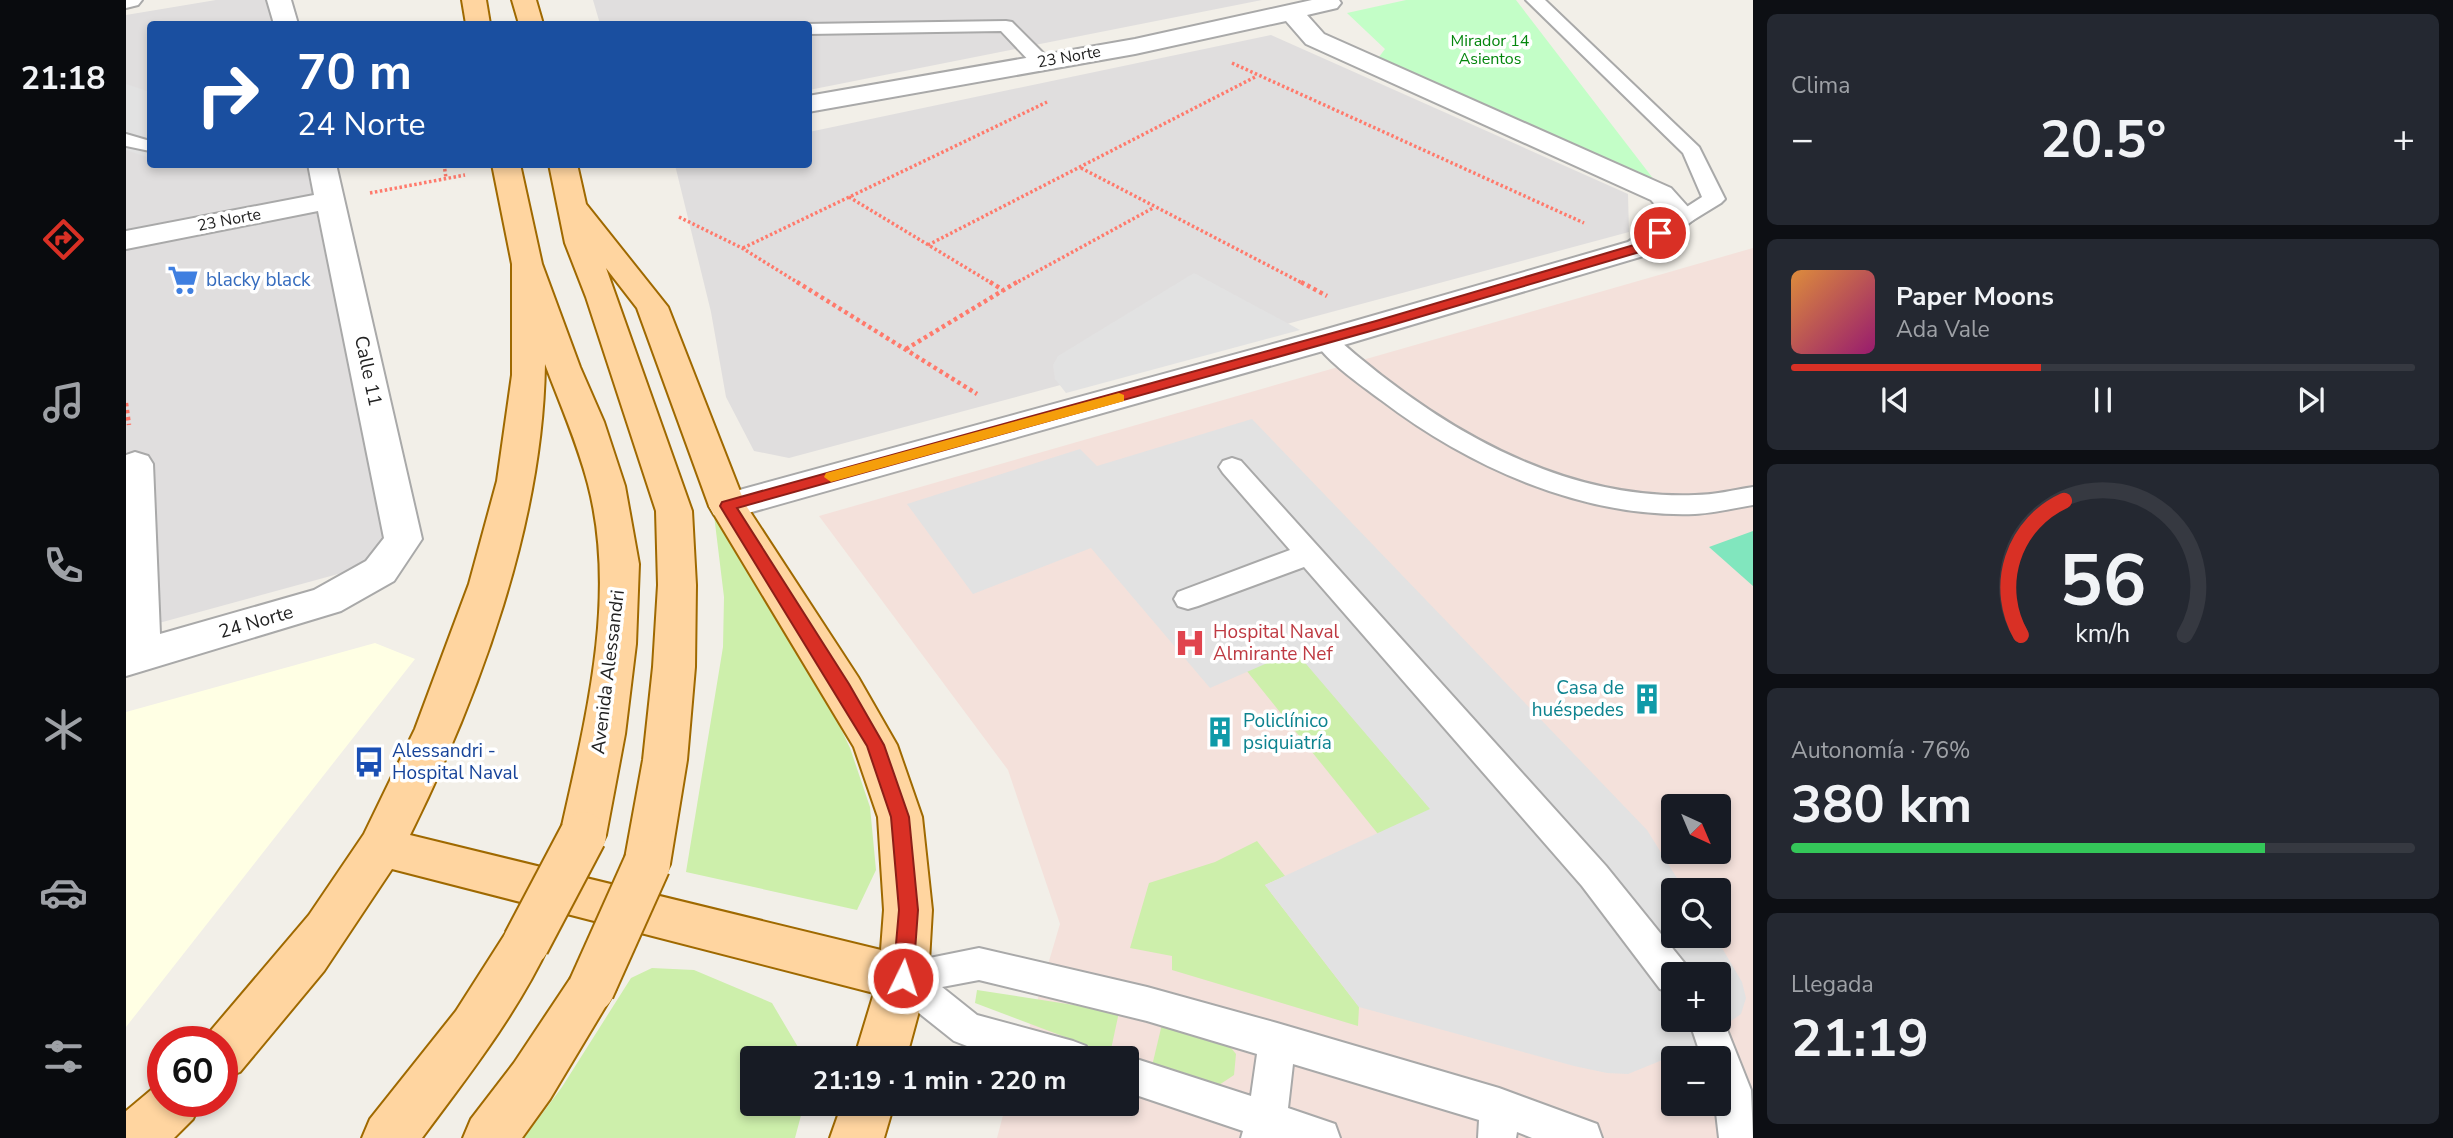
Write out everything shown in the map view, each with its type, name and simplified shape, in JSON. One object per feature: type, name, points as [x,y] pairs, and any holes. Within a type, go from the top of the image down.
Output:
[{"type":"main road","points":[[474,0],[478,21]]},
{"type":"main road","points":[[524,0],[530,21]]},
{"type":"main road","name":"Avenida Alessandri","points":[[388,1138],[474,1028],[526,943],[583,835],[604,734],[616,644],[620,564],[607,486],[591,435],[527,264],[507,168]]},
{"type":"main road","points":[[490,1138],[532,1081],[591,989],[647,864],[665,760],[674,667],[677,584],[674,511],[602,297],[580,243],[564,168]]},
{"type":"main road","points":[[572,205],[652,307],[727,506],[843,688],[875,745],[900,817],[908,910],[903,978],[884,1046]]},
{"type":"main road","points":[[238,1037],[292,975],[338,915],[381,847],[436,730],[476,625],[504,533],[521,454],[530,384],[532,320],[527,264]]},
{"type":"main road","points":[[381,847],[903,978]]},
{"type":"main road","points":[[136,1138],[159,1117]]},
{"type":"street","points":[[279,0],[285,21]]},
{"type":"street","name":"23 Norte","points":[[812,103],[1041,62],[1291,12],[1329,1]]},
{"type":"street","points":[[727,506],[1325,340],[1639,248],[1682,218],[1661,194],[1315,39],[1291,12]]},
{"type":"street","name":"Calle 11","points":[[323,168],[403,539],[380,571]]},
{"type":"street","name":"23 Norte","points":[[126,240],[332,200]]},
{"type":"street","points":[[133,658],[135,464]]},
{"type":"street","name":"24 Norte","points":[[133,658],[327,601],[380,571]]},
{"type":"lane","points":[[1535,0],[1692,151],[1714,199],[1682,218]]},
{"type":"lane","points":[[812,29],[1006,26],[1041,62]]},
{"type":"lane","points":[[1325,340],[1356,370],[1439,430],[1548,480],[1624,501],[1662,505],[1708,505],[1753,496]]},
{"type":"lane","points":[[1233,467],[1594,876],[1661,962]]},
{"type":"lane","points":[[1188,599],[1309,554]]},
{"type":"lane","points":[[903,978],[979,964],[1147,1003],[1277,1040],[1498,1122],[1583,1138]]},
{"type":"lane","points":[[903,978],[967,1029],[1027,1046]]},
{"type":"lane","points":[[1711,1032],[1732,1090],[1738,1138]]},
{"type":"lane","points":[[1264,1130],[1277,1040]]},
{"type":"lane","points":[[1139,1079],[1264,1130],[1321,1138]]},
{"type":"path","points":[[1223,59],[1639,248]]},
{"type":"path","points":[[929,245],[1257,75]]},
{"type":"path","points":[[742,248],[1048,102]]},
{"type":"path","points":[[445,168],[446,178]]},
{"type":"path","points":[[332,200],[465,175],[464,168]]},
{"type":"path","points":[[1081,168],[1381,324]]},
{"type":"path","points":[[848,197],[1003,290]]},
{"type":"path","points":[[905,350],[1003,290],[1154,208]]},
{"type":"path","points":[[679,217],[742,248],[1025,424]]},
{"type":"shaded area","points":[[216,0],[268,0],[272,21],[147,21],[147,168],[307,168],[387,540],[371,565],[126,632],[126,15]]},
{"type":"shaded area","points":[[593,0],[1262,0],[812,89],[812,21],[599,21]]},
{"type":"shaded area","points":[[1271,35],[1628,194],[1629,232],[789,458],[754,451],[726,397],[711,312],[676,168],[812,168],[812,131]]},
{"type":"shaded area","points":[[126,84],[147,91],[147,157],[126,150]]},
{"type":"shaded area","name":"Hospital Naval Almirante Nef","points":[[1753,248],[1753,1138],[997,1138],[1003,1116],[1139,1116],[1139,1046],[1024,1046],[1060,924],[1008,770],[819,516]]},
{"type":"shaded area","points":[[1194,273],[1300,330],[1066,393],[1055,379],[1053,365],[1058,356]]},
{"type":"shaded area","points":[[1252,419],[1647,830],[1661,852],[1661,864],[1668,864],[1677,878],[1661,878],[1661,948],[1722,948],[1730,962],[1661,962],[1661,1032],[1715,1032],[1695,1046],[1661,1046],[1661,1061],[1628,1074],[1607,1073],[1359,1007],[1265,885],[1430,809],[1295,651],[1210,688],[1091,548],[973,594],[907,504],[1080,449],[1097,466]]},
{"type":"shaded area","points":[[375,643],[415,659],[126,1027],[126,712]]},
{"type":"shaded area","points":[[1731,963],[1742,982],[1746,998],[1741,1014],[1731,1021]]},
{"type":"green space","name":"Mirador 14 Asientos","points":[[1406,0],[1516,0],[1655,181],[1379,57],[1385,49],[1347,13]]},
{"type":"green space","points":[[714,515],[735,526],[815,674],[850,748],[870,807],[876,870],[857,910],[686,872],[723,647],[724,597]]},
{"type":"green space","points":[[1753,531],[1753,586],[1709,547]]},
{"type":"green space","points":[[1295,650],[1451,833],[1440,911],[1246,670]]},
{"type":"green space","points":[[1257,841],[1285,876],[1265,885],[1359,1007],[1358,1026],[1172,970],[1172,956],[1130,948],[1149,883],[1215,862]]},
{"type":"green space","points":[[652,968],[694,970],[772,1003],[797,1046],[740,1046],[740,1116],[801,1116],[795,1138],[524,1138],[562,1087],[631,978]]},
{"type":"green space","points":[[977,990],[1119,1012],[1112,1046],[1089,1046],[975,1003]]},
{"type":"green space","points":[[1162,1024],[1227,1043],[1236,1054],[1234,1075],[1219,1085],[1152,1066]]},
{"type":"slow traffic","points":[[831,477],[1119,398]]},
{"type":"place","name":"blacky black","points":[[183,280]]},
{"type":"place","name":"Hospital Naval Almirante Nef","points":[[1190,643]]},
{"type":"place","name":"Casa de huéspedes","points":[[1647,699]]},
{"type":"place","name":"Policlínico psiquiatría","points":[[1220,732]]},
{"type":"place","name":"Alessandri - Hospital Naval","points":[[369,762]]},
{"type":"route","points":[[903,978],[908,910],[900,817],[875,745],[843,688],[727,506],[1381,324],[1639,248],[1660,233]]}]
